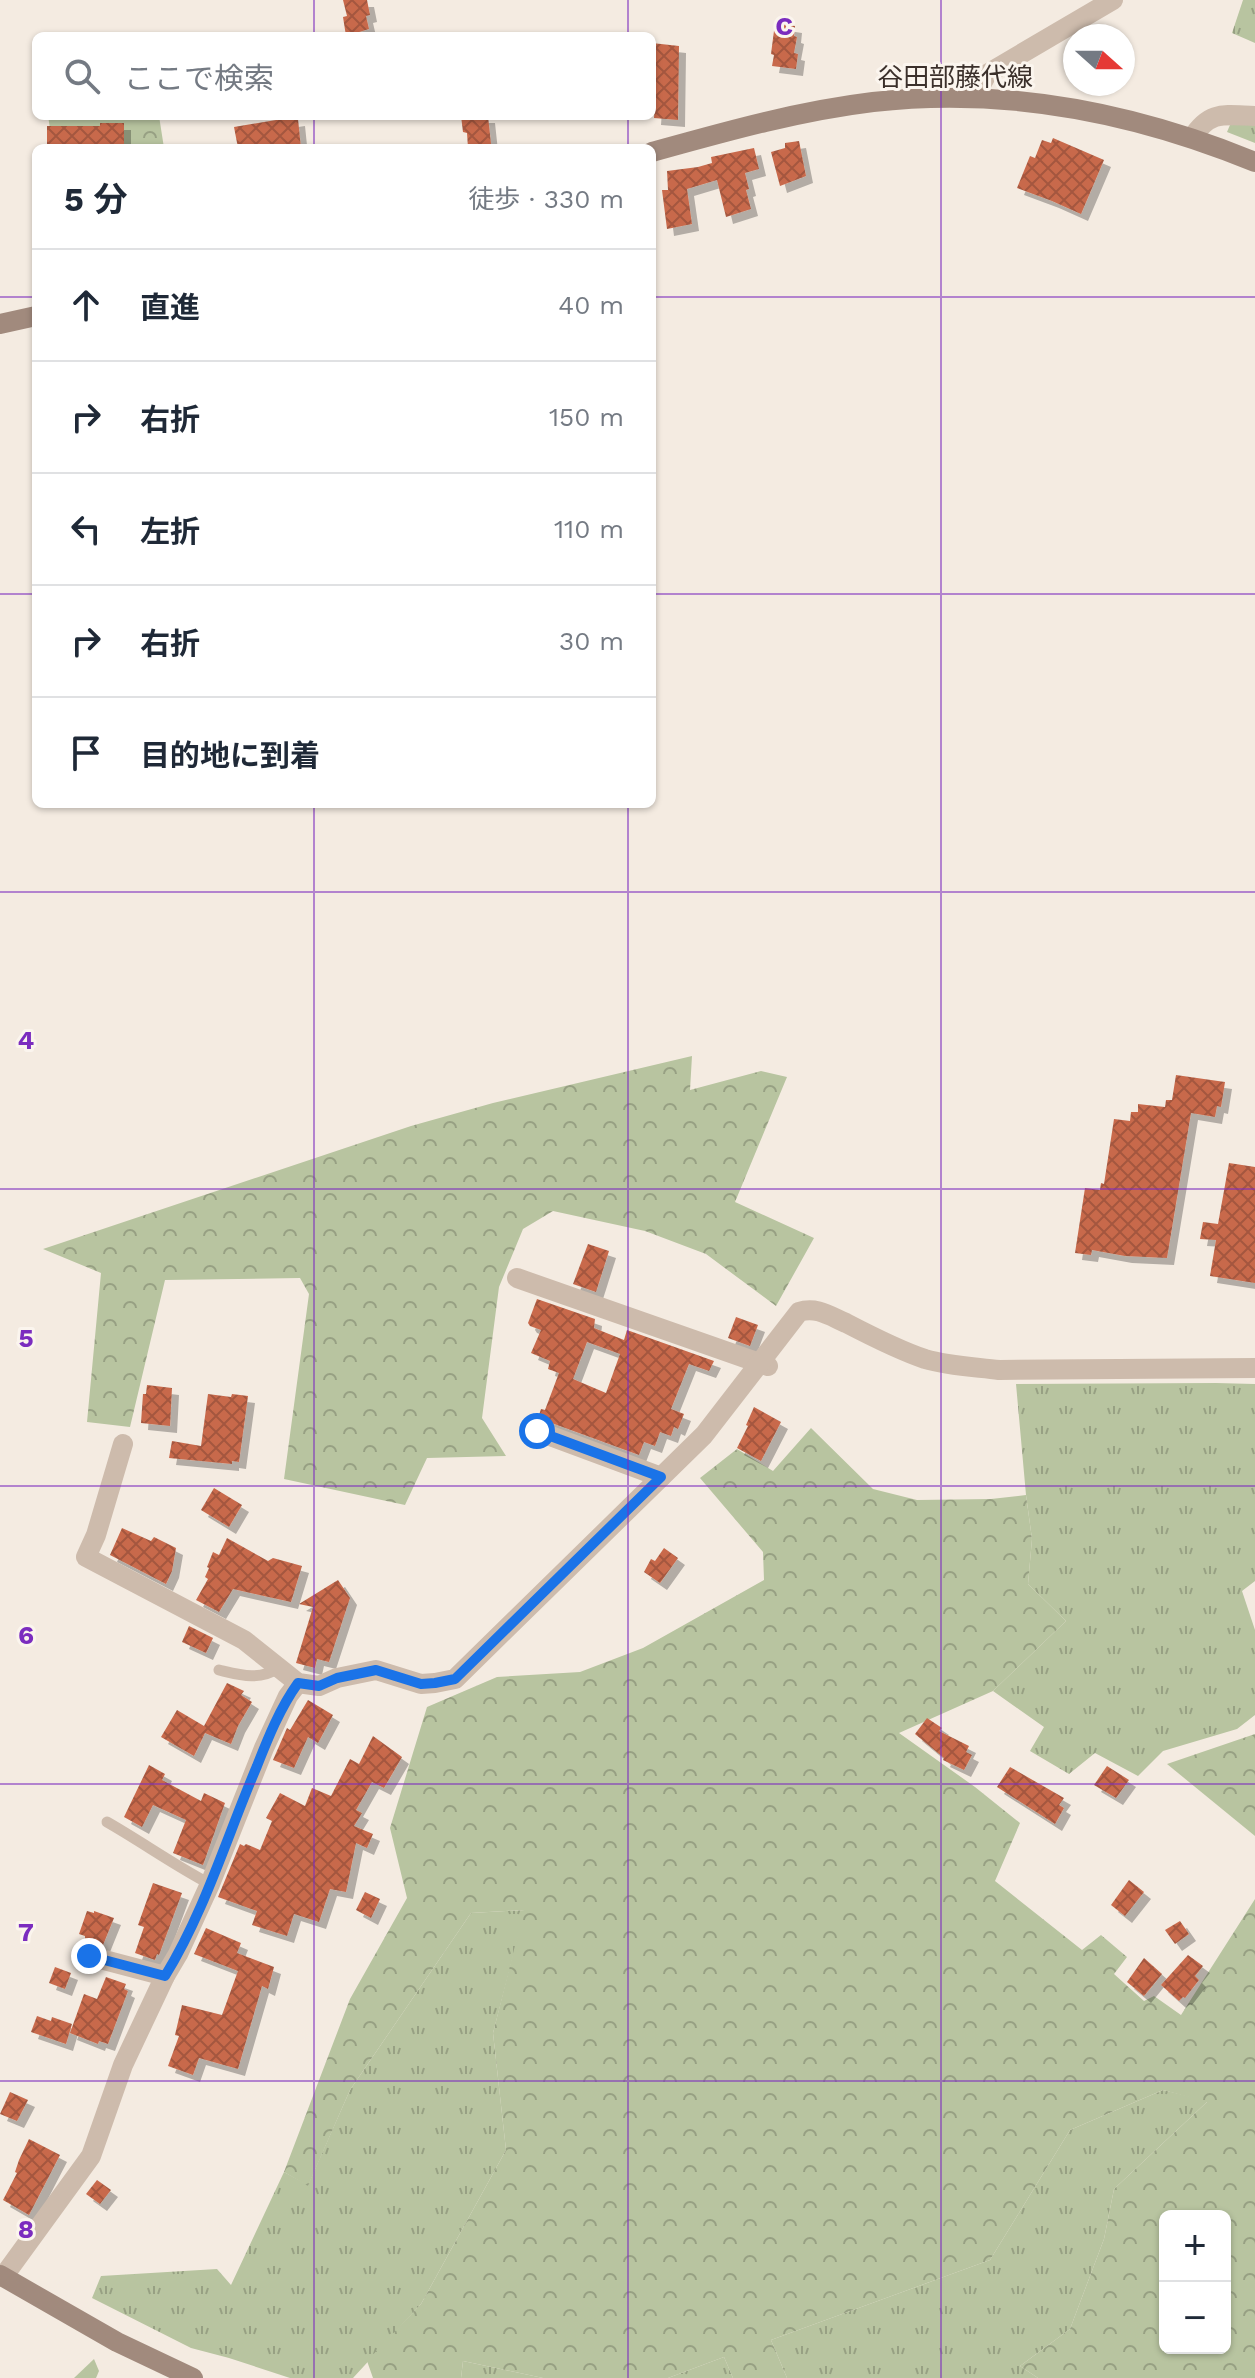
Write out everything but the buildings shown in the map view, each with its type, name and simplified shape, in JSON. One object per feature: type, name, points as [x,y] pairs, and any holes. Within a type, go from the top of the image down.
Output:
[{"type":"main road","name":"谷田部藤代線","points":[[656,151],[796,115],[869,102],[979,98],[1100,112],[1192,138],[1255,162]]},
{"type":"main road","points":[[0,324],[32,317]]},
{"type":"main road","points":[[1,2276],[117,2342],[193,2378]]},
{"type":"street","points":[[979,98],[987,74],[1113,0]]},
{"type":"street","points":[[1192,138],[1205,121],[1213,117],[1255,116]]},
{"type":"street","points":[[517,1278],[765,1365]]},
{"type":"street","points":[[123,1444],[96,1535],[86,1557],[244,1640],[298,1683],[319,1686],[337,1678],[376,1670],[421,1684],[455,1679],[704,1435],[765,1365],[799,1312],[808,1309],[823,1312],[872,1337],[926,1359],[962,1366],[999,1370],[1255,1368]]},
{"type":"street","points":[[537,1431],[661,1477]]},
{"type":"street","points":[[1,2276],[91,2156],[123,2065],[210,1884],[264,1748],[288,1696],[298,1683]]},
{"type":"street","points":[[89,1956],[165,1976]]},
{"type":"lane","points":[[219,1670],[248,1677],[269,1675],[279,1668]]},
{"type":"lane","points":[[107,1822],[175,1866],[210,1884]]},
{"type":"green space","points":[[1243,0],[1255,0],[1255,43],[1232,33]]},
{"type":"green space","points":[[49,120],[160,120],[163,144],[52,144]]},
{"type":"green space","points":[[1230,125],[1255,125],[1255,143],[1227,132]]},
{"type":"green space","points":[[692,1056],[690,1090],[761,1071],[787,1077],[735,1202],[814,1238],[776,1306],[706,1254],[645,1231],[553,1211],[523,1229],[499,1287],[482,1418],[506,1456],[427,1458],[405,1505],[284,1479],[309,1294],[300,1278],[165,1280],[130,1427],[87,1422],[101,1273],[43,1249],[411,1126],[493,1103]]},
{"type":"green space","points":[[1016,1384],[1255,1384],[1255,1581],[1242,1591],[1255,1630],[1255,1715],[1237,1729],[1163,1751],[1138,1776],[1095,1753],[1069,1774],[1030,1751],[1044,1727],[993,1691],[1066,1621],[1028,1584],[1032,1539]]},
{"type":"green space","points":[[811,1428],[873,1489],[917,1500],[1026,1495],[1032,1539],[1028,1584],[1066,1621],[993,1691],[899,1733],[1020,1823],[995,1881],[1082,1950],[1101,1935],[1127,1957],[1114,1974],[1144,2001],[1154,1996],[1181,2015],[1255,1899],[1255,2378],[1038,2378],[1020,2366],[1070,2329],[1104,2239],[1114,2189],[1207,2102],[1163,2090],[1070,2130],[990,2260],[771,2340],[787,2378],[733,2378],[724,2357],[668,2378],[543,2378],[463,2361],[461,2378],[373,2378],[367,2361],[421,2304],[506,2150],[493,2033],[524,1910],[471,1913],[350,2090],[308,2186],[284,2172],[350,1999],[407,1898],[390,1828],[427,1707],[497,1677],[580,1672],[643,1648],[764,1580],[763,1552],[700,1478],[737,1449],[773,1471]]},
{"type":"green space","points":[[1255,1734],[1255,1836],[1167,1764]]},
{"type":"green space","points":[[525,1910],[493,2033],[506,2150],[421,2304],[353,2378],[290,2378],[191,2348],[92,2298],[101,2276],[217,2269],[231,2285],[284,2172],[308,2185],[350,2090],[471,1913]]},
{"type":"green space","points":[[1163,2090],[1208,2101],[1114,2189],[1104,2239],[1070,2329],[1020,2366],[1038,2378],[787,2378],[771,2340],[990,2260],[1070,2130]]},
{"type":"green space","points":[[724,2357],[733,2378],[668,2378]]},
{"type":"green space","points":[[94,2359],[99,2371],[96,2378],[74,2378]]},
{"type":"green space","points":[[463,2361],[543,2378],[461,2378]]},
{"type":"route","points":[[89,1956],[165,1976],[210,1884],[264,1748],[288,1696],[298,1683],[319,1686],[337,1678],[376,1670],[421,1684],[455,1679],[661,1477],[537,1431]]}]
